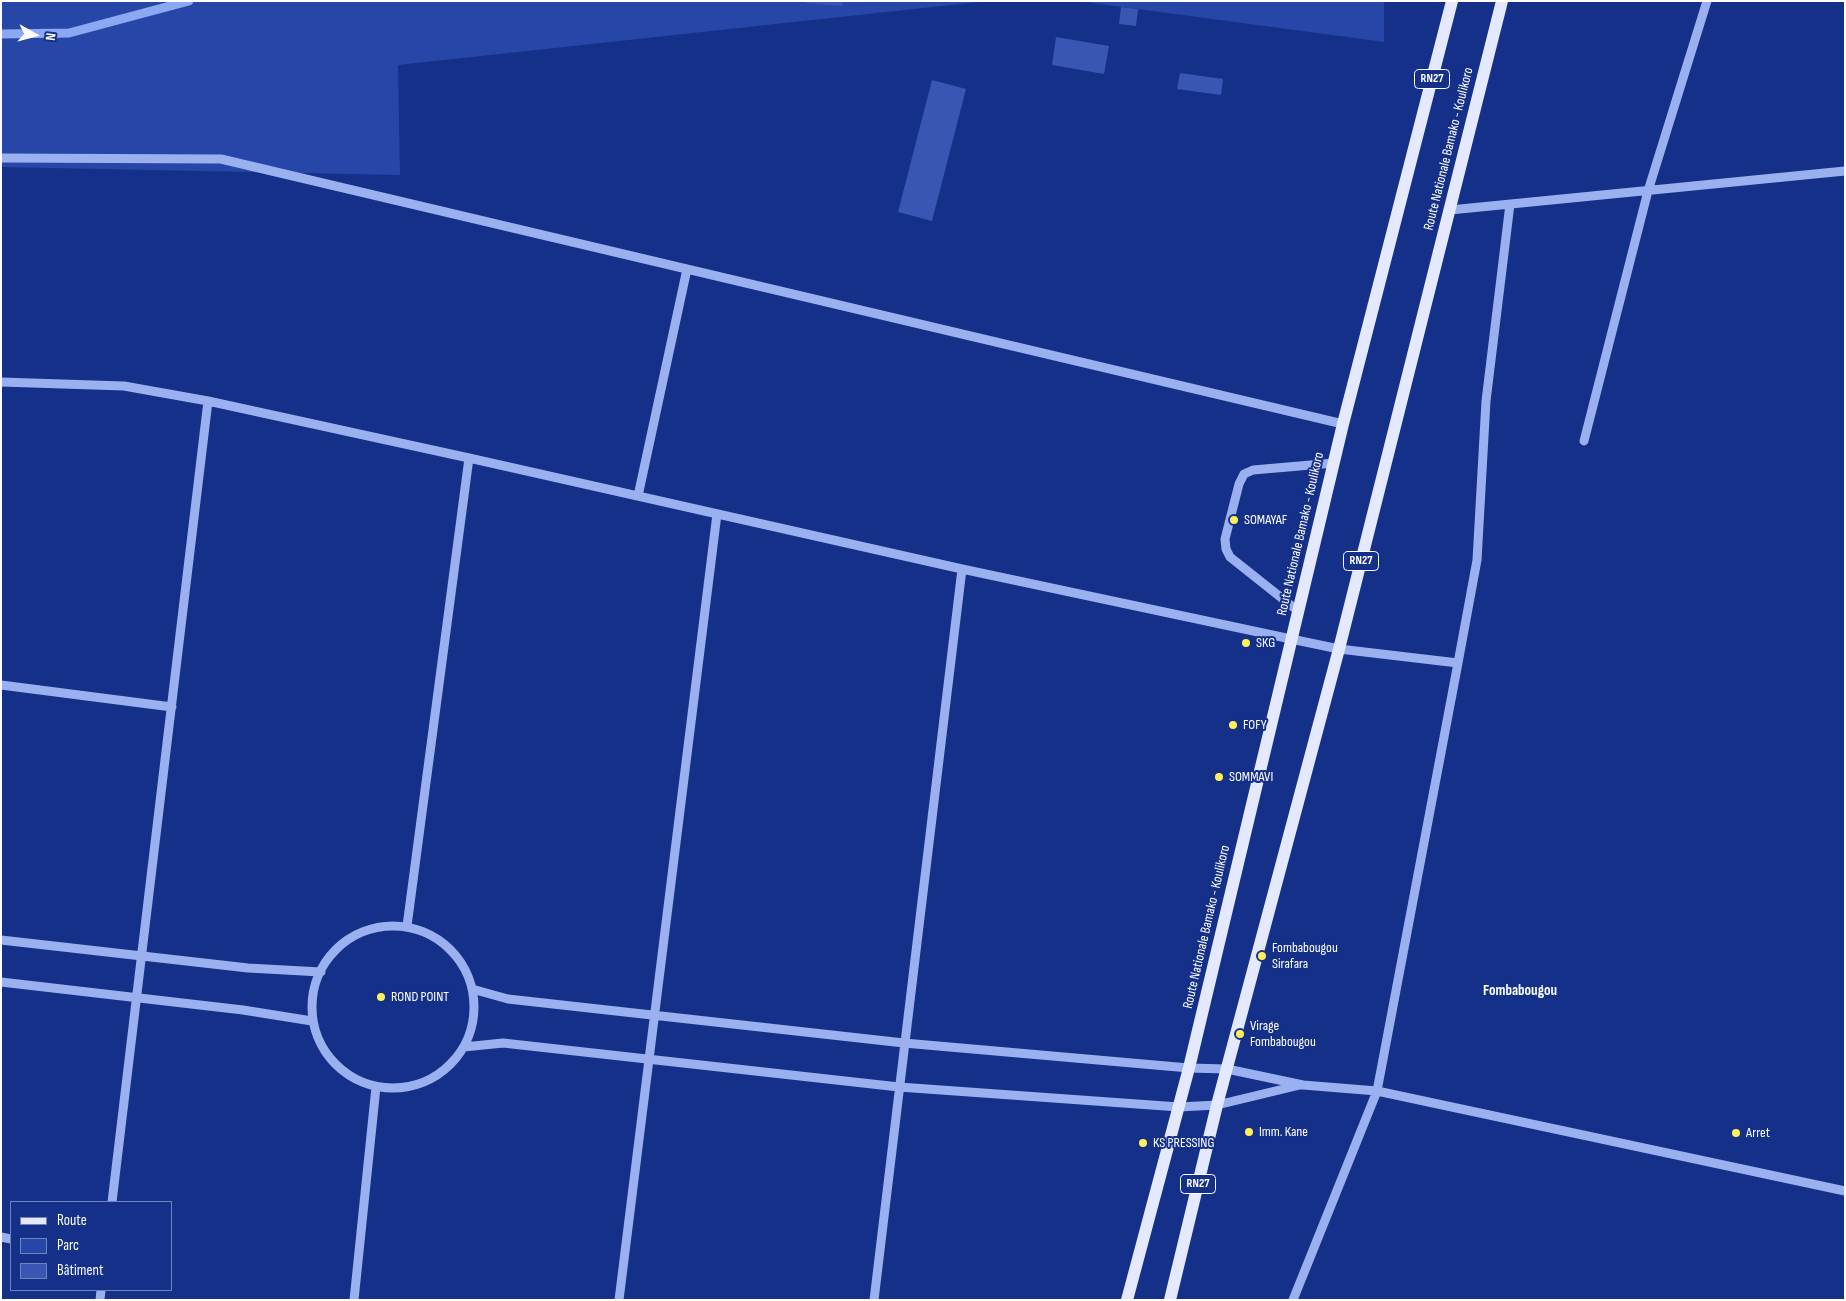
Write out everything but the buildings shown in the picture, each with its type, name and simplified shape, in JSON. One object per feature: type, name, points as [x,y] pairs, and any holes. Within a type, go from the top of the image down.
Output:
[{"type":"main road","name":"Route Nationale Bamako - Koulikoro","points":[[1127,1300],[1189,1068],[1343,424],[1452,1]]},
{"type":"main road","name":"Route Nationale Bamako - Koulikoro","points":[[1170,1300],[1217,1106],[1339,649],[1502,1]]},
{"type":"street","points":[[1584,441],[1648,191],[1707,1]]},
{"type":"street","points":[[1,158],[221,159],[1343,424]]},
{"type":"street","points":[[1450,210],[1845,171]]},
{"type":"street","points":[[1293,1300],[1377,1091],[1477,560],[1486,401],[1510,204]]},
{"type":"street","points":[[638,496],[687,269]]},
{"type":"street","points":[[1,382],[124,386],[208,402],[1292,640],[1339,649],[1458,663]]},
{"type":"street","points":[[112,1201],[208,402]]},
{"type":"street","points":[[407,926],[469,458]]},
{"type":"street","points":[[1298,611],[1230,557],[1226,549],[1225,539],[1239,484],[1244,474],[1253,470],[1334,462]]},
{"type":"street","points":[[619,1300],[717,514]]},
{"type":"street","points":[[874,1300],[962,569]]},
{"type":"street","points":[[1,685],[172,707]]},
{"type":"street","points":[[407,926],[442,941],[462,963],[472,989],[473,1021],[464,1047],[439,1074],[409,1087],[376,1087],[355,1080],[328,1057],[312,1020],[314,984],[333,950],[369,928],[407,926]]},
{"type":"street","points":[[1,940],[248,968],[321,972]]},
{"type":"street","points":[[1,982],[243,1010],[312,1020]]},
{"type":"street","points":[[472,989],[508,999],[904,1043],[1189,1068],[1227,1069],[1303,1085],[1377,1091],[1845,1191]]},
{"type":"street","points":[[464,1047],[503,1042],[899,1086],[1179,1107],[1217,1106],[1303,1085]]},
{"type":"street","points":[[354,1300],[376,1087]]},
{"type":"green space","points":[[1,1],[988,1],[398,65],[400,175],[1,167]]},
{"type":"green space","points":[[1078,1],[1384,1],[1384,42]]},
{"type":"waterway","points":[[1,34],[69,33],[189,1]]},
{"type":"place","name":"SOMAYAF","points":[[1234,520]]},
{"type":"place","name":"SKG","points":[[1246,643]]},
{"type":"place","name":"FOFY","points":[[1233,725]]},
{"type":"place","name":"SOMMAVI","points":[[1219,777]]},
{"type":"place","name":"Fombabougou Sirafara","points":[[1262,956]]},
{"type":"place","name":"ROND POINT","points":[[381,997]]},
{"type":"place","name":"Virage Fombabougou","points":[[1240,1034]]},
{"type":"place","name":"Imm. Kane","points":[[1249,1132]]},
{"type":"place","name":"Arret","points":[[1736,1133]]},
{"type":"place","name":"KS PRESSING","points":[[1143,1143]]},
{"type":"district","name":"Fombabougou","points":[[1520,991]]}]
